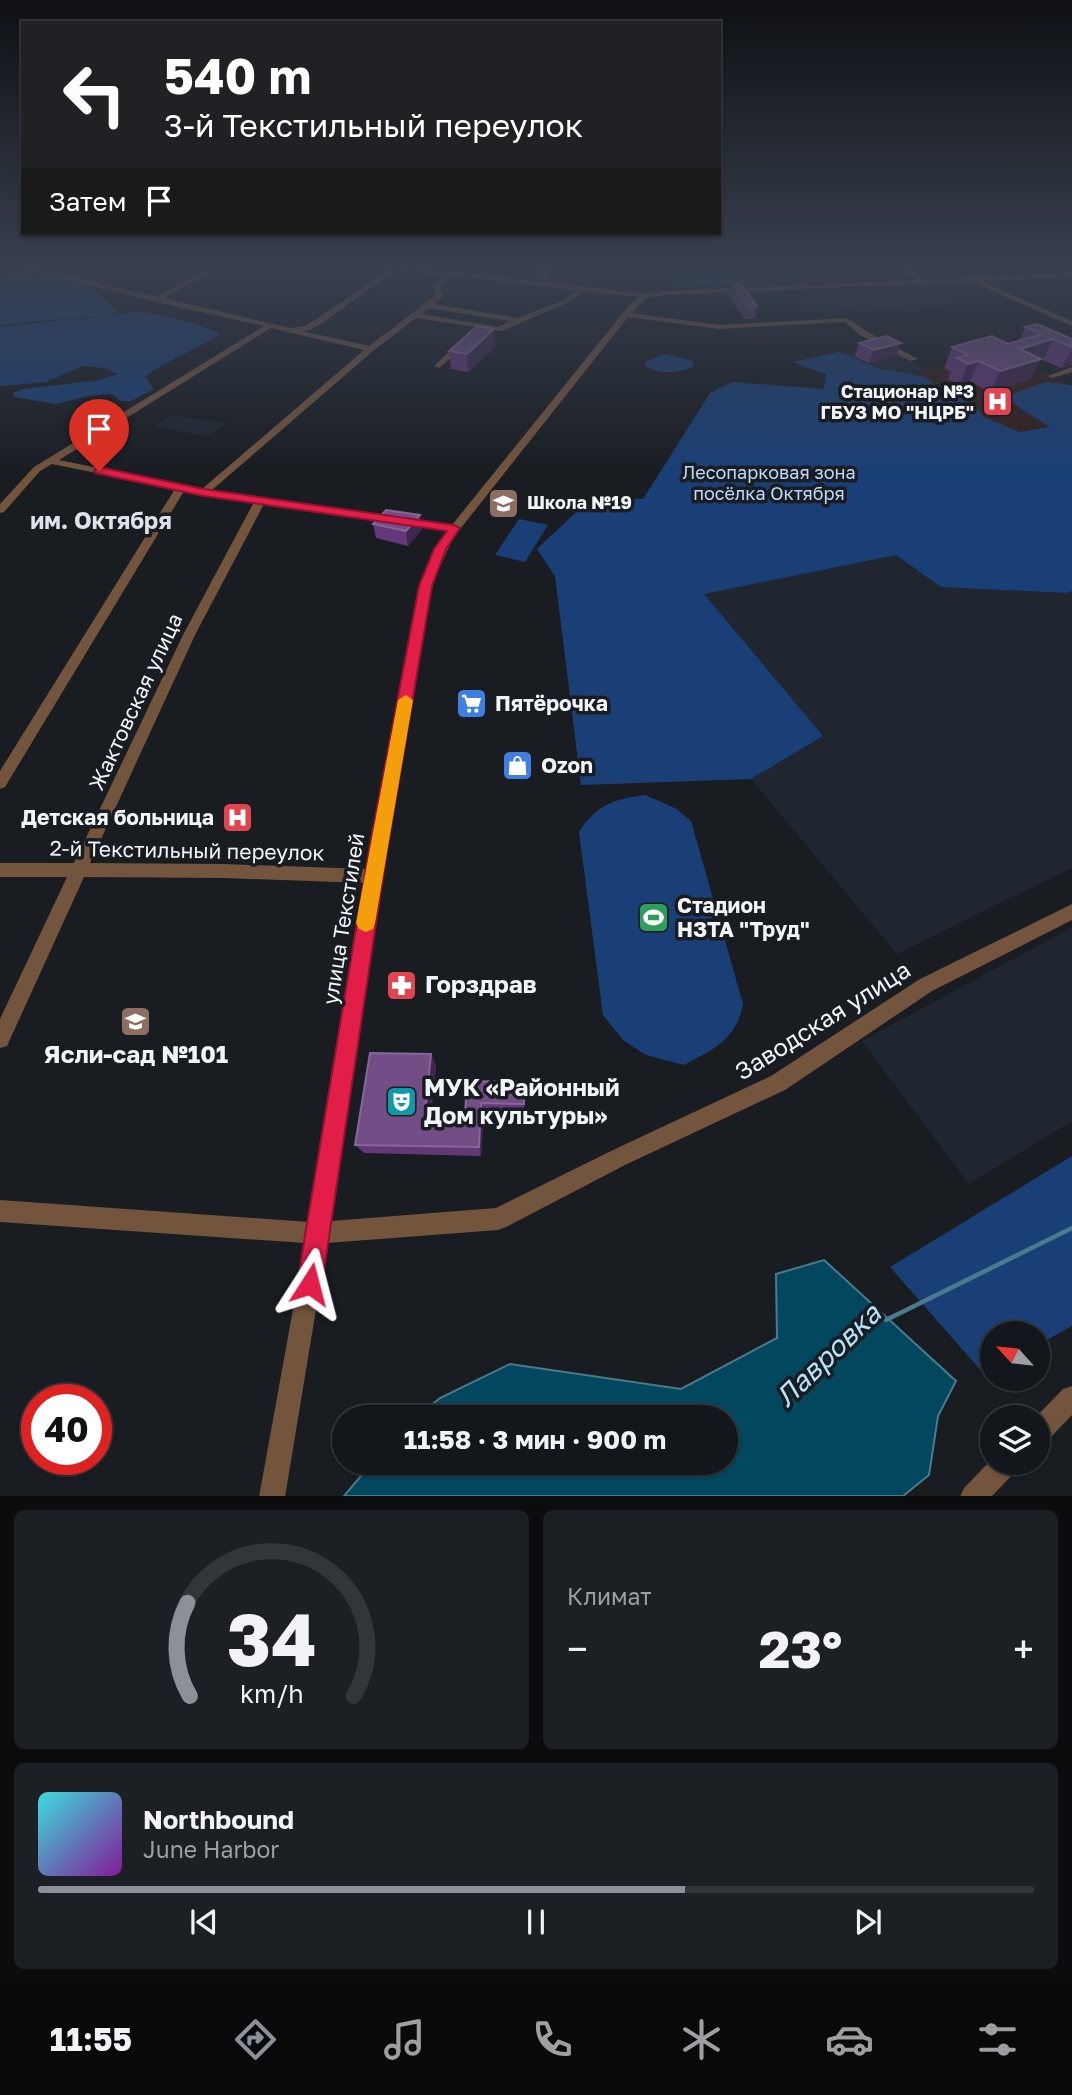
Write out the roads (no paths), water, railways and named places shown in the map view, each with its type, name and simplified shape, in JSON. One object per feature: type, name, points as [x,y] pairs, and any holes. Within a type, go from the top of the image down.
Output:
[{"type":"street","points":[[0,510],[37,469],[254,336]]},
{"type":"street","points":[[313,336],[370,349]]},
{"type":"street","points":[[204,492],[387,336]]},
{"type":"street","points":[[439,366],[471,336]]},
{"type":"street","name":"улица Текстилей","points":[[272,1496],[318,1233],[374,876],[425,586],[440,549],[454,528],[609,336]]},
{"type":"street","points":[[869,336],[914,359]]},
{"type":"street","points":[[1052,376],[1072,369]]},
{"type":"street","points":[[50,461],[204,492],[454,528]]},
{"type":"street","points":[[0,783],[181,488]]},
{"type":"street","name":"Жактовская улица","points":[[0,1039],[189,635],[261,499]]},
{"type":"street","name":"2-й Текстильный переулок","points":[[0,870],[223,871],[374,876]]},
{"type":"street","name":"Заводская улица","points":[[0,1210],[318,1233],[498,1219],[618,1158],[778,1083],[926,985],[1072,912]]},
{"type":"street","points":[[1050,1420],[1072,1398]]},
{"type":"street","points":[[973,1496],[994,1475]]},
{"type":"water","points":[[824,1260],[956,1381],[938,1416],[929,1475],[903,1496],[344,1496],[362,1475],[738,1475],[738,1405],[431,1405],[440,1398],[510,1364],[681,1389],[777,1338],[776,1274]]},
{"type":"waterway","name":"Лавровка","points":[[886,1320],[1072,1228]]},
{"type":"place","name":"Стационар №3 ГБУЗ МО \"НЦРБ\"","points":[[997,402]]},
{"type":"place","name":"Школа №19","points":[[504,503]]},
{"type":"place","name":"Пятёрочка","points":[[472,704]]},
{"type":"place","name":"Ozon","points":[[518,766]]},
{"type":"place","name":"Детская больница","points":[[237,818]]},
{"type":"place","name":"Стадион НЗТА \"Труд\"","points":[[654,918]]},
{"type":"place","name":"Горздрав","points":[[402,985]]},
{"type":"place","name":"Ясли-сад №101","points":[[136,1021]]},
{"type":"place","name":"МУК «Районный Дом культуры»","points":[[401,1102]]},
{"type":"district","name":"им. Октября","points":[[101,521]]},
{"type":"park label","name":"Лесопарковая зона посёлка Октября","points":[[769,483]]}]
